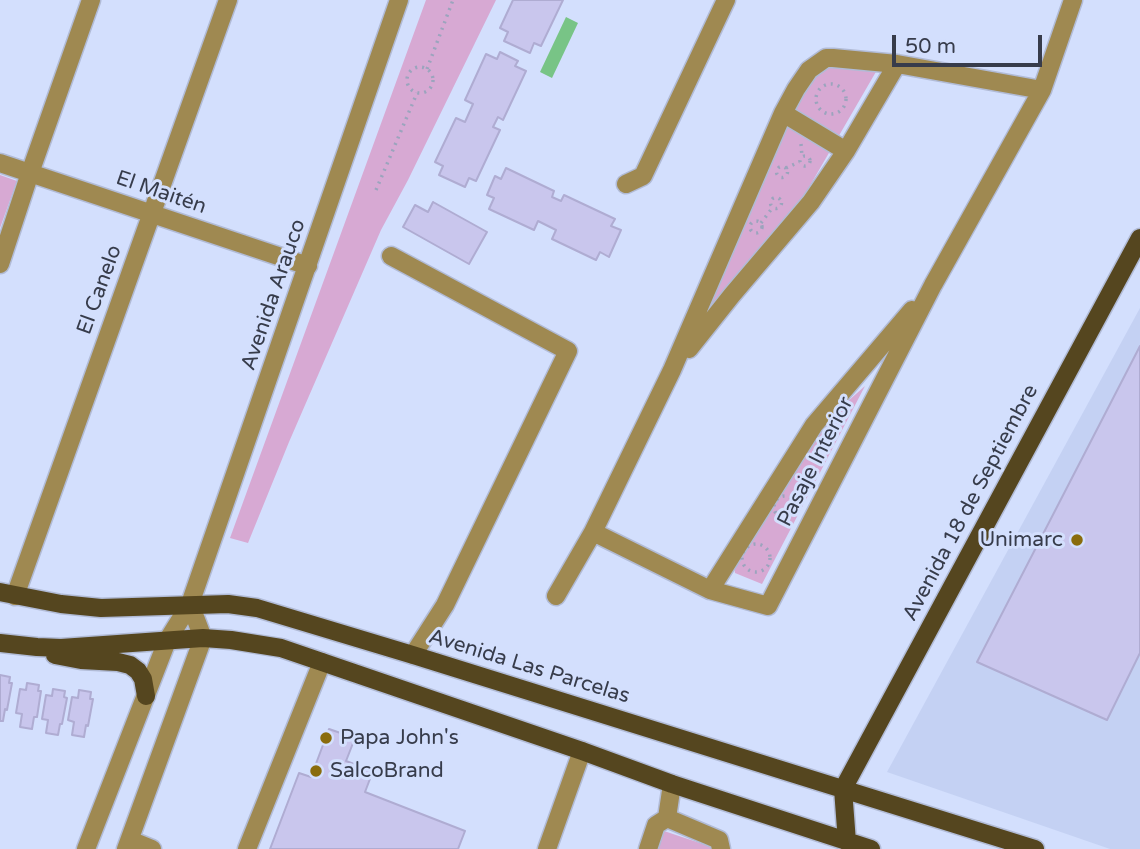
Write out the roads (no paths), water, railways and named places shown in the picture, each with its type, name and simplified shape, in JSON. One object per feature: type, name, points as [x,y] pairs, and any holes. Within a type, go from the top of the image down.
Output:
[{"type":"main road","name":"Avenida 18 de Septiembre","points":[[843,789],[1136,258],[1140,238]]},
{"type":"main road","name":"Avenida Las Parcelas","points":[[7,594],[101,608],[190,604],[228,604],[257,608],[1035,849]]},
{"type":"main road","points":[[6,644],[61,648],[203,638],[259,644],[302,654],[846,845],[871,849]]},
{"type":"main road","points":[[6,644],[81,660],[118,662],[130,666],[138,671],[143,679],[146,696]]},
{"type":"main road","points":[[843,789],[846,845]]},
{"type":"street","points":[[0,264],[91,0]]},
{"type":"street","name":"El Canelo","points":[[7,594],[151,213],[228,0]]},
{"type":"street","name":"Avenida Arauco","points":[[86,849],[167,641],[190,604],[399,0]]},
{"type":"street","points":[[626,184],[643,176],[726,0]]},
{"type":"street","name":"Pasaje Interior","points":[[593,532],[710,590],[768,606],[933,285],[1042,90],[1073,0]]},
{"type":"street","points":[[556,596],[593,532],[672,370],[783,113],[809,70],[825,58],[897,64],[1042,90]]},
{"type":"street","points":[[672,370],[810,202],[846,151],[897,64]]},
{"type":"street","points":[[783,113],[846,151]]},
{"type":"street","name":"El Maitén","points":[[0,163],[308,266]]},
{"type":"street","points":[[391,256],[568,351],[445,605],[414,655]]},
{"type":"street","name":"Pasaje Interior","points":[[710,590],[814,425],[933,285]]},
{"type":"street","points":[[152,849],[128,845],[203,638],[190,604]]},
{"type":"street","points":[[247,849],[322,662]]},
{"type":"street","points":[[547,849],[582,751]]},
{"type":"street","points":[[648,849],[656,825],[667,818],[672,784]]},
{"type":"street","points":[[667,818],[719,840],[721,849]]},
{"type":"place","name":"Unimarc","points":[[1077,540]]},
{"type":"place","name":"Papa John's","points":[[326,738]]},
{"type":"place","name":"SalcoBrand","points":[[316,771]]}]
